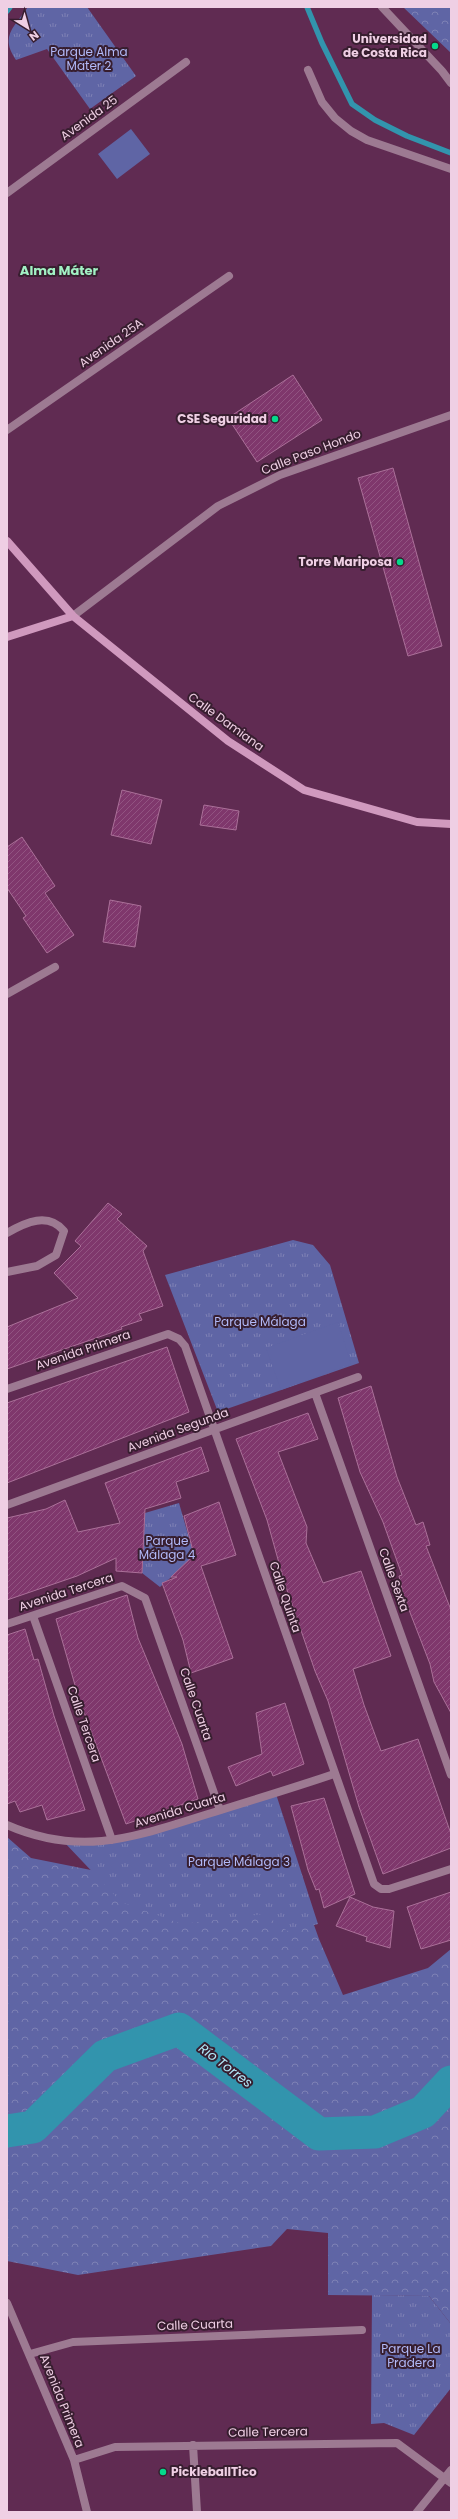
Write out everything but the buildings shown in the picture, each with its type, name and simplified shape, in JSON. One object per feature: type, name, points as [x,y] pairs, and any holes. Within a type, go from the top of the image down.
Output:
[{"type":"street","points":[[382,7],[442,71],[451,84]]},
{"type":"street","name":"Avenida 25","points":[[7,194],[186,62]]},
{"type":"street","points":[[308,70],[322,102],[335,118],[350,131],[367,140],[451,169]]},
{"type":"street","name":"Avenida 25A","points":[[7,430],[229,276]]},
{"type":"street","name":"Calle Paso Hondo","points":[[73,616],[218,506],[280,474],[451,414]]},
{"type":"street","name":"Calle Damiana","points":[[7,541],[73,616],[228,741],[304,790],[417,822],[451,824]]},
{"type":"street","points":[[7,637],[73,616]]},
{"type":"street","points":[[7,994],[56,967]]},
{"type":"street","points":[[7,1233],[24,1223],[42,1220],[58,1224],[64,1231],[56,1256],[37,1266],[7,1272]]},
{"type":"street","name":"Avenida Primera","points":[[7,1389],[168,1334]]},
{"type":"street","name":"Calle Quinta","points":[[168,1334],[179,1339],[185,1346],[370,1877],[374,1884],[381,1889],[389,1890],[451,1869]]},
{"type":"street","name":"Avenida Segunda","points":[[7,1505],[358,1377]]},
{"type":"street","name":"Calle Sexta","points":[[315,1393],[451,1775]]},
{"type":"street","name":"Avenida Tercera","points":[[7,1624],[122,1586],[144,1598],[149,1606]]},
{"type":"street","name":"Calle Cuarta","points":[[149,1606],[220,1810]]},
{"type":"street","name":"Calle Tercera","points":[[33,1616],[112,1840]]},
{"type":"street","name":"Avenida Cuarta","points":[[7,1825],[29,1834],[64,1842],[112,1840],[150,1833],[220,1810],[276,1794],[334,1774]]},
{"type":"street","name":"Avenida Primera","points":[[7,2303],[74,2460],[87,2512]]},
{"type":"street","name":"Calle Cuarta","points":[[30,2354],[73,2342],[362,2330]]},
{"type":"street","name":"Calle Tercera","points":[[74,2460],[115,2447],[397,2443],[448,2481]]},
{"type":"street","points":[[193,2445],[197,2512]]},
{"type":"street","points":[[417,2512],[448,2481],[451,2470]]},
{"type":"green space","name":"Parque Alma Mater 2","points":[[28,7],[87,7],[136,76],[90,109],[47,49],[16,60],[11,52],[9,45],[10,33]]},
{"type":"green space","points":[[403,7],[451,7],[451,53]]},
{"type":"green space","points":[[131,129],[150,154],[117,179],[98,154]]},
{"type":"green space","name":"Parque Málaga","points":[[293,1240],[313,1245],[330,1265],[359,1363],[218,1412],[165,1275]]},
{"type":"green space","points":[[338,1322],[351,1364],[281,1390],[266,1348]]},
{"type":"green space","name":"Parque Málaga 4","points":[[179,1503],[194,1555],[160,1587],[142,1573],[145,1513]]},
{"type":"green space","points":[[177,1546],[189,1560],[168,1580],[156,1565]]},
{"type":"green space","name":"Parque Málaga 3","points":[[276,1794],[318,1924],[289,1932],[264,1914],[182,1924],[121,1902],[64,1842],[112,1840]]},
{"type":"green space","points":[[7,1837],[31,1858],[126,1877],[285,1844],[319,1939],[343,1995],[428,1968],[451,1949],[451,2324],[429,2296],[328,2295],[328,2233],[287,2229],[271,2246],[78,2275],[7,2261]]},
{"type":"green space","name":"Parque La Pradera","points":[[372,2295],[429,2296],[451,2324],[451,2388],[414,2435],[384,2423],[371,2424]]},
{"type":"waterway","points":[[7,11],[10,7]]},
{"type":"waterway","points":[[307,7],[322,43],[352,104],[375,120],[407,136],[451,153]]},
{"type":"waterway","name":"Río Torres","points":[[7,2131],[33,2127],[105,2056],[179,2029],[319,2134],[375,2132],[423,2112],[451,2082]]},
{"type":"place","name":"Universidad de Costa Rica","points":[[435,46]]},
{"type":"place","name":"CSE Seguridad","points":[[275,419]]},
{"type":"place","name":"Torre Mariposa","points":[[400,562]]},
{"type":"place","name":"PickleballTico","points":[[163,2472]]},
{"type":"district","name":"Alma Máter","points":[[59,270]]}]
